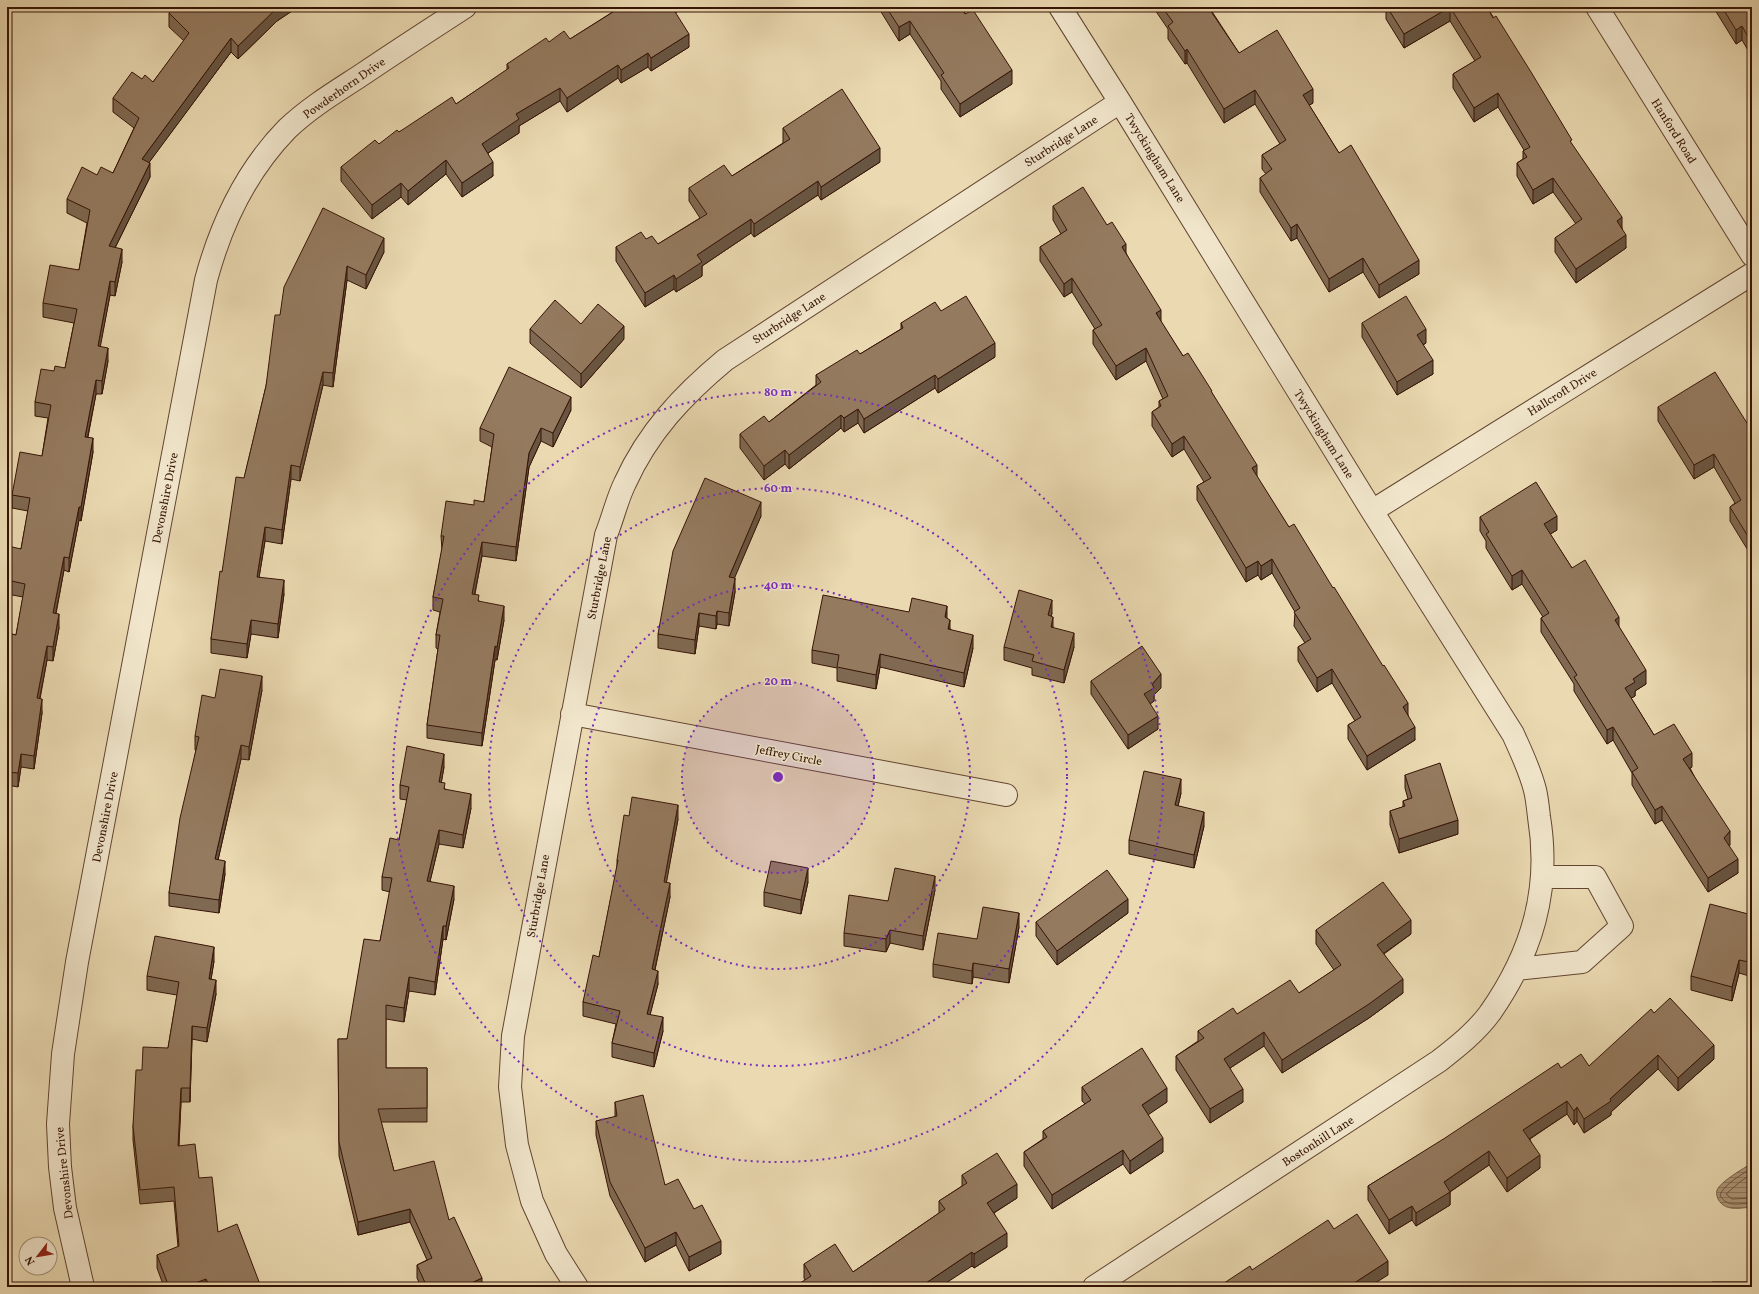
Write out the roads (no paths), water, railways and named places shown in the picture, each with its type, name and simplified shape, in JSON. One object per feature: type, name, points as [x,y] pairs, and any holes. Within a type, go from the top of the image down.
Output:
[{"type":"street","name":"Powderhorn Drive","points":[[193,349],[206,280],[214,249],[226,218],[247,180],[265,154],[287,130],[311,108],[465,7]]},
{"type":"street","name":"Twyckingham Lane","points":[[1060,7],[1516,741],[1526,762],[1535,791],[1543,842],[1543,877],[1537,914]]},
{"type":"street","name":"Hanford Road","points":[[1597,7],[1752,255]]},
{"type":"street","name":"Sturbridge Lane","points":[[577,1287],[556,1254],[532,1201],[517,1145],[510,1087],[513,1036],[606,535],[625,484],[640,455],[673,408],[696,384],[725,360],[1120,102]]},
{"type":"street","name":"Hallcroft Drive","points":[[1372,511],[1752,274]]},
{"type":"street","name":"Devonshire Drive","points":[[83,1287],[65,1208],[60,1167],[58,1124],[63,1054],[78,962],[193,349]]},
{"type":"street","name":"Jeffrey Circle","points":[[572,714],[1006,795]]},
{"type":"street","points":[[1518,968],[1582,962],[1622,926],[1595,877],[1543,877]]},
{"type":"street","name":"Bostonhill Lane","points":[[1094,1287],[1439,1061],[1465,1040],[1489,1014],[1518,968],[1531,936],[1537,914]]},
{"type":"water","points":[[1752,1163],[1752,1207],[1729,1208],[1725,1206],[1718,1199],[1717,1190],[1727,1179]]}]
